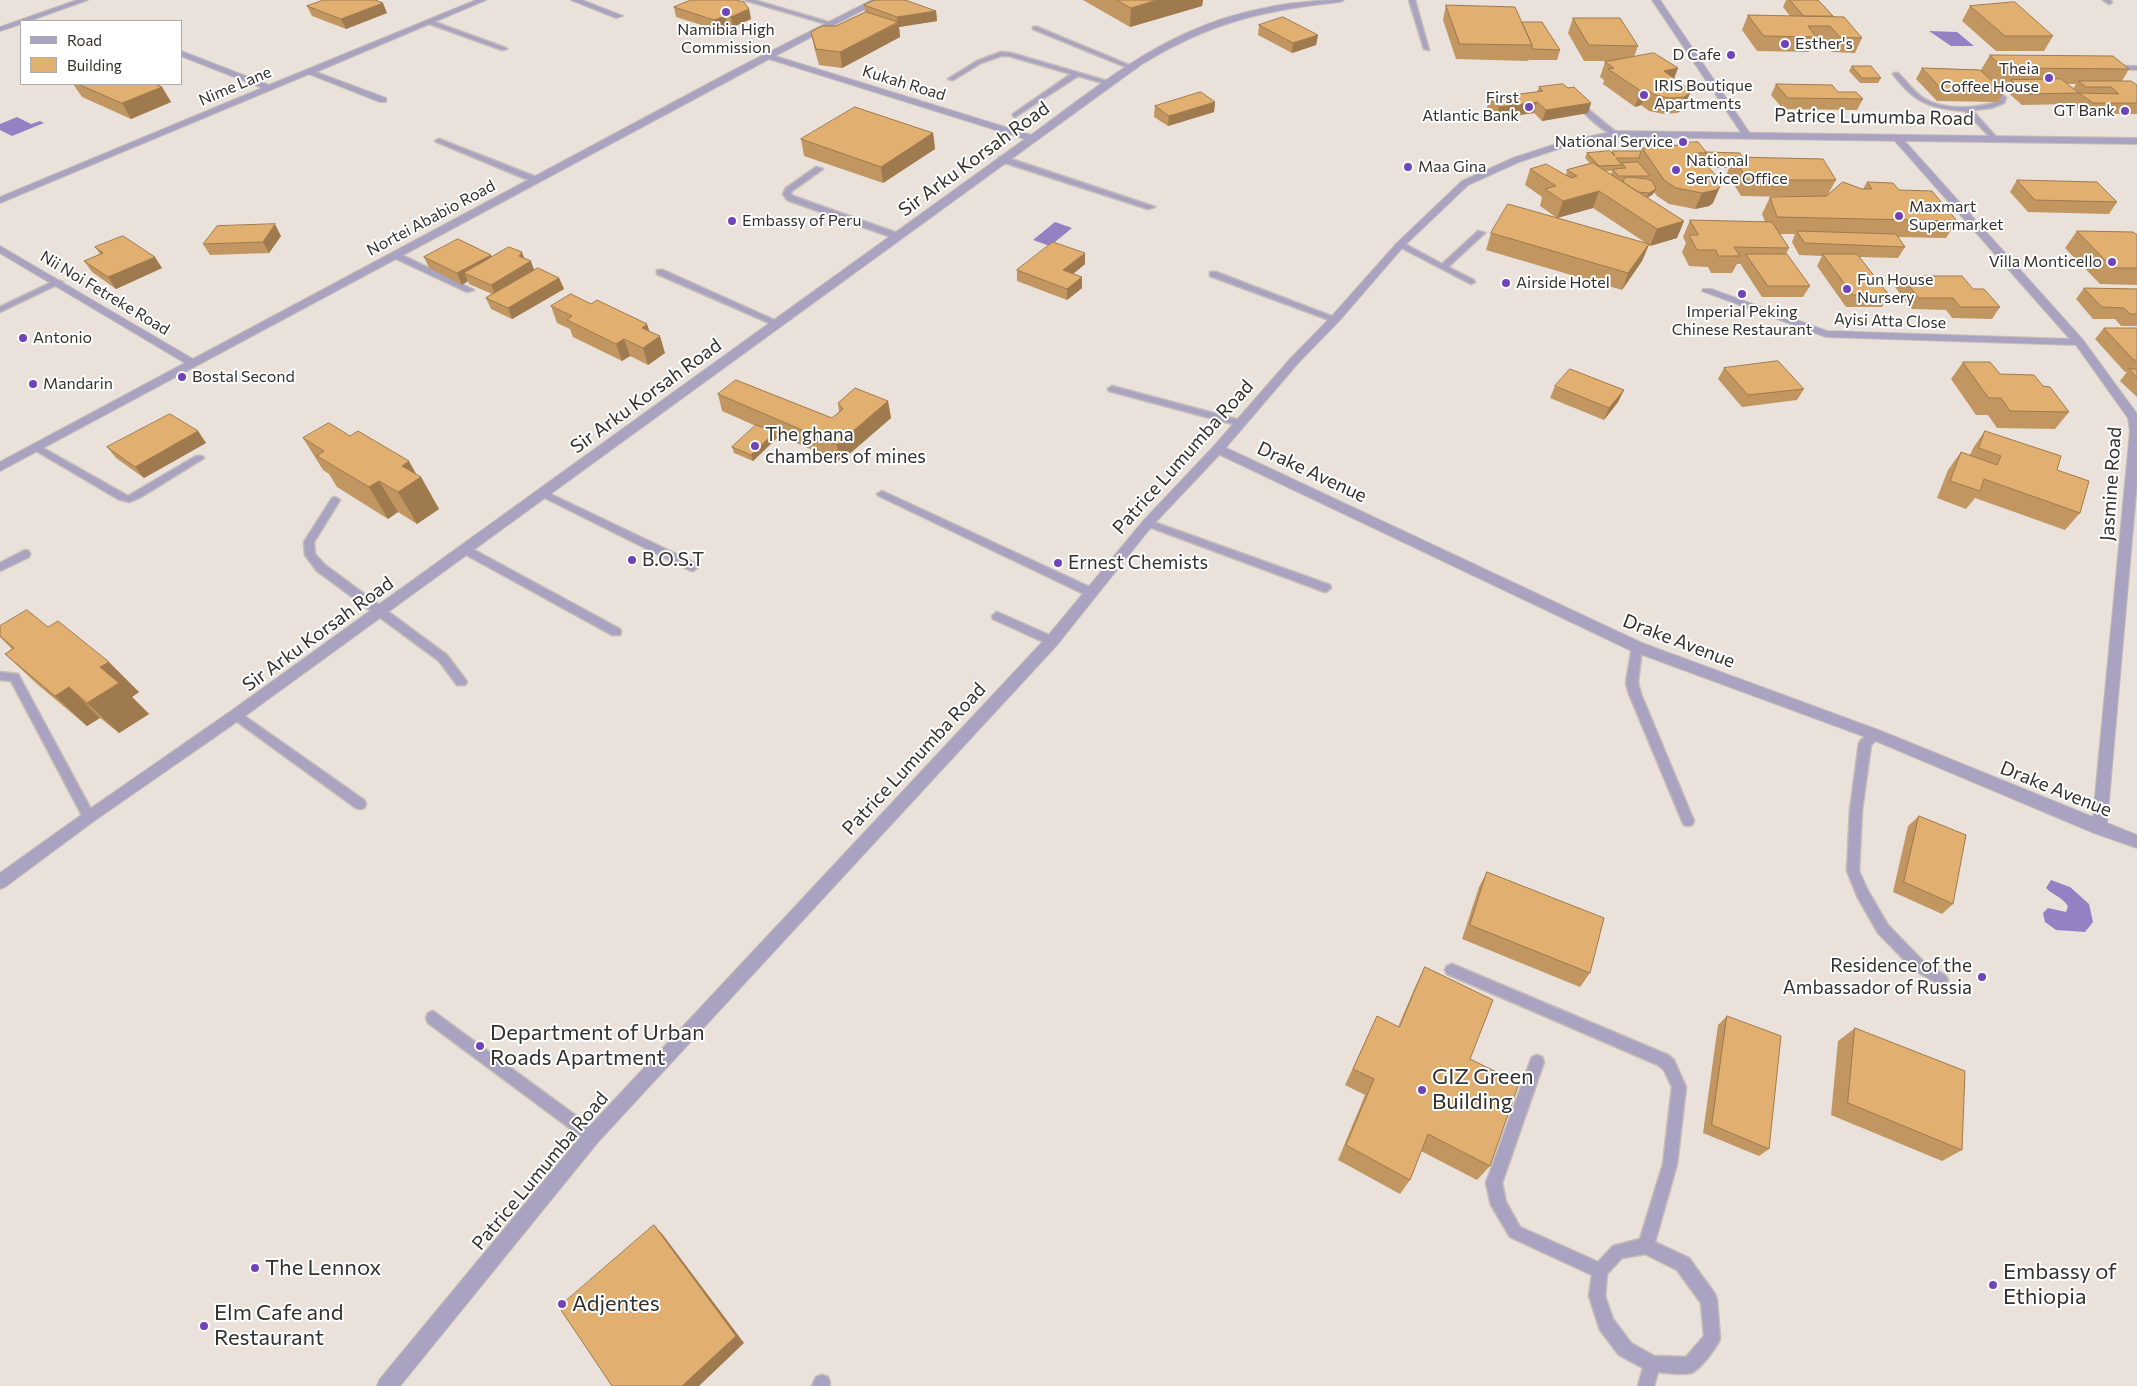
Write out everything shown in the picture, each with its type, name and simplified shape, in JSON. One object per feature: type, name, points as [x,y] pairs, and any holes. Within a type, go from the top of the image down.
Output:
[{"type":"street","points":[[25,20],[84,0]]},
{"type":"street","name":"Nime Lane","points":[[0,200],[482,0]]},
{"type":"street","points":[[574,0],[619,16]]},
{"type":"street","name":"Nortei Ababio Road","points":[[0,467],[768,56],[878,0]]},
{"type":"street","name":"Sir Arku Korsah Road","points":[[0,882],[88,817],[236,715],[1002,159],[1133,68],[1178,39],[1207,27],[1260,13],[1340,0]]},
{"type":"street","points":[[1656,0],[1747,134]]},
{"type":"street","points":[[0,29],[20,22]]},
{"type":"street","points":[[182,53],[269,88]]},
{"type":"street","name":"Kukah Road","points":[[768,56],[1032,138]]},
{"type":"street","points":[[2100,67],[2137,68]]},
{"type":"street","points":[[310,72],[383,100]]},
{"type":"street","name":"Patrice Lumumba Road","points":[[387,1386],[592,1136],[1052,641],[1148,523],[1218,449],[1295,360],[1335,319],[1400,245],[1465,183],[1516,160],[1562,145],[1615,134],[1747,134],[1898,139],[2137,141]]},
{"type":"street","name":"Jasmine Road","points":[[1898,139],[2079,342],[2136,419],[2100,828]]},
{"type":"street","name":"Nii Noi Fetreke Road","points":[[0,249],[59,282],[194,364]]},
{"type":"street","name":"Ayisi Atta Close","points":[[1707,291],[1826,334],[2079,342]]},
{"type":"street","name":"Drake Avenue","points":[[1218,449],[1637,647],[1876,735],[2137,842]]},
{"type":"lane","points":[[747,0],[832,24]]},
{"type":"lane","points":[[1412,0],[1427,49]]},
{"type":"lane","points":[[429,22],[504,49]]},
{"type":"lane","points":[[1035,28],[1133,68]]},
{"type":"lane","points":[[952,79],[992,56],[1009,54],[1111,83]]},
{"type":"lane","points":[[1015,115],[1077,74]]},
{"type":"lane","points":[[1896,74],[1914,96],[1926,103],[1940,107],[1966,109],[1991,106],[2002,102],[2003,98],[1989,84]]},
{"type":"lane","points":[[1568,95],[1593,116],[1597,122],[1615,134]]},
{"type":"lane","points":[[1966,109],[1996,140]]},
{"type":"lane","points":[[439,141],[536,180]]},
{"type":"lane","points":[[1002,159],[1151,207]]},
{"type":"lane","points":[[819,169],[789,190],[787,194],[790,198],[897,236]]},
{"type":"lane","points":[[1443,267],[1481,234]]},
{"type":"lane","points":[[1400,245],[1471,282]]},
{"type":"lane","points":[[395,255],[470,290]]},
{"type":"lane","points":[[660,272],[777,323]]},
{"type":"lane","points":[[1213,274],[1335,319]]},
{"type":"lane","points":[[0,310],[59,282]]},
{"type":"lane","points":[[1112,389],[1240,423]]},
{"type":"lane","points":[[36,447],[121,498],[129,499],[138,496],[199,458]]},
{"type":"lane","points":[[542,494],[693,567]]},
{"type":"lane","points":[[882,494],[1090,592]]},
{"type":"lane","points":[[335,500],[310,542],[310,555],[321,568],[443,658],[461,682]]},
{"type":"lane","points":[[1148,523],[1326,588]]},
{"type":"lane","points":[[465,549],[616,632]]},
{"type":"lane","points":[[0,567],[25,554]]},
{"type":"lane","points":[[998,616],[1052,641]]},
{"type":"lane","points":[[1637,647],[1632,683],[1635,694],[1688,821]]},
{"type":"lane","points":[[0,676],[14,677],[88,817]]},
{"type":"lane","points":[[236,715],[360,804]]},
{"type":"lane","points":[[1876,735],[1865,744],[1856,810],[1853,871],[1863,894],[1883,929],[1918,965],[1941,980]]},
{"type":"lane","points":[[1452,970],[1664,1060],[1669,1065],[1679,1087],[1671,1155],[1646,1246]]},
{"type":"lane","points":[[433,1018],[592,1136]]},
{"type":"lane","points":[[1537,1062],[1494,1182],[1499,1205],[1514,1232],[1600,1271]]},
{"type":"lane","points":[[1646,1246],[1683,1264],[1709,1300],[1712,1339],[1690,1365],[1652,1364],[1625,1349],[1606,1324],[1597,1296],[1600,1271],[1618,1251],[1646,1246]]},
{"type":"lane","points":[[1646,1386],[1652,1364]]},
{"type":"shaded area","points":[[1929,31],[1957,32],[1974,46],[1951,46]]},
{"type":"shaded area","points":[[17,117],[31,124],[40,121],[44,123],[12,136],[0,130],[0,124]]},
{"type":"shaded area","points":[[1055,222],[1072,228],[1050,246],[1033,240]]},
{"type":"shaded area","points":[[2051,880],[2070,887],[2089,904],[2093,922],[2085,932],[2056,930],[2045,922],[2043,913],[2048,908],[2066,912],[2068,906],[2046,888]]},
{"type":"building","points":[[324,0],[375,0],[383,3],[341,19],[307,6]]},
{"type":"building","points":[[691,0],[736,0],[744,2],[749,9],[731,17],[725,16],[714,20],[674,7]]},
{"type":"building","points":[[875,0],[905,0],[936,11],[897,17],[864,5]]},
{"type":"building","points":[[1117,0],[1157,0],[1131,8]]},
{"type":"building","points":[[1790,0],[1818,0],[1833,16],[1804,16]]},
{"type":"building","points":[[2015,2],[2053,36],[2005,36],[1970,6]]},
{"type":"building","points":[[1446,5],[1515,7],[1532,45],[1460,44]]},
{"type":"building","points":[[866,12],[898,22],[840,52],[816,49],[811,32],[822,26],[836,26]]},
{"type":"building","points":[[1748,15],[1844,17],[1862,38],[1840,37],[1830,26],[1808,26],[1816,37],[1764,36]]},
{"type":"building","points":[[1283,17],[1318,35],[1293,43],[1259,25]]},
{"type":"building","points":[[1573,18],[1620,18],[1638,46],[1589,45]]},
{"type":"building","points":[[1522,22],[1542,22],[1560,50],[1532,49]]},
{"type":"building","points":[[1654,53],[1678,68],[1664,71],[1690,90],[1690,93],[1684,97],[1670,98],[1655,95],[1647,90],[1641,91],[1608,69],[1614,68],[1605,62]]},
{"type":"building","points":[[1990,55],[2113,56],[2129,69],[2004,68]]},
{"type":"building","points":[[1852,66],[1871,66],[1881,78],[1862,78]]},
{"type":"building","points":[[1922,68],[1980,70],[2004,92],[1943,90]]},
{"type":"building","points":[[2061,79],[2079,93],[2028,94],[2011,80]]},
{"type":"building","points":[[2078,81],[2131,81],[2137,85],[2137,103],[2093,103],[2079,93],[2119,94],[2111,87],[2086,87]]},
{"type":"building","points":[[1563,84],[1568,88],[1574,87],[1591,103],[1546,110],[1537,102],[1499,107],[1489,98],[1543,91],[1539,87]]},
{"type":"building","points":[[1776,84],[1832,85],[1838,92],[1856,92],[1863,99],[1788,98]]},
{"type":"building","points":[[80,85],[157,85],[162,87],[122,103]]},
{"type":"building","points":[[1201,92],[1215,102],[1169,116],[1155,106]]},
{"type":"building","points":[[855,107],[933,133],[881,167],[801,139]]},
{"type":"building","points":[[1698,142],[1707,153],[1696,153],[1718,178],[1720,187],[1716,190],[1702,193],[1676,188],[1664,180],[1642,148],[1684,145],[1681,143]]},
{"type":"building","points":[[1610,151],[1615,156],[1612,151],[1641,151],[1639,158],[1616,158],[1622,165],[1599,166],[1587,153]]},
{"type":"building","points":[[1706,152],[1740,153],[1742,157],[1734,157],[1731,163],[1713,163]]},
{"type":"building","points":[[1734,157],[1823,159],[1836,180],[1748,180]]},
{"type":"building","points":[[1638,162],[1650,176],[1618,176],[1613,169],[1626,168],[1622,163]]},
{"type":"building","points":[[1593,163],[1684,221],[1657,229],[1599,191],[1563,201],[1545,189],[1556,186],[1530,169],[1546,164],[1571,178],[1577,176],[1567,170]]},
{"type":"building","points":[[1628,177],[1648,179],[1653,182],[1656,189],[1649,193],[1638,192],[1623,182]]},
{"type":"building","points":[[2017,180],[2097,182],[2117,202],[2035,200]]},
{"type":"building","points":[[1843,182],[1862,189],[1872,189],[1867,182],[1893,183],[1899,190],[1932,191],[1957,221],[1777,217],[1770,197],[1826,196]]},
{"type":"building","points":[[1508,204],[1649,244],[1628,273],[1491,233]]},
{"type":"building","points":[[1690,220],[1772,222],[1789,248],[1734,247],[1740,256],[1718,256],[1716,250],[1697,250],[1689,235],[1698,235]]},
{"type":"building","points":[[275,224],[263,242],[203,244],[217,226]]},
{"type":"building","points":[[1797,231],[1896,234],[1905,247],[1805,243]]},
{"type":"building","points":[[2077,231],[2133,232],[2137,235],[2137,268],[2113,268]]},
{"type":"building","points":[[123,236],[155,257],[108,277],[84,261],[103,253],[95,247]]},
{"type":"building","points":[[458,239],[491,255],[457,273],[424,257]]},
{"type":"building","points":[[1053,242],[1085,253],[1063,270],[1082,277],[1067,289],[1017,270]]},
{"type":"building","points":[[509,247],[522,252],[519,256],[531,261],[491,285],[464,273]]},
{"type":"building","points":[[1746,254],[1787,254],[1810,286],[1768,286]]},
{"type":"building","points":[[1823,254],[1857,254],[1889,295],[1853,295]]},
{"type":"building","points":[[538,268],[559,278],[508,308],[486,298]]},
{"type":"building","points":[[1902,276],[1962,276],[1973,289],[1984,289],[2000,307],[1960,307],[1953,298],[1919,298]]},
{"type":"building","points":[[2084,288],[2137,289],[2137,314],[2130,314],[2124,308],[2102,307]]},
{"type":"building","points":[[571,294],[591,304],[597,300],[647,324],[642,328],[660,336],[643,348],[624,339],[616,344],[567,320],[572,316],[551,306]]},
{"type":"building","points":[[2104,328],[2137,328],[2137,360],[2134,360]]},
{"type":"building","points":[[1778,361],[1804,389],[1748,395],[1724,368]]},
{"type":"building","points":[[1963,362],[1990,362],[2000,374],[2034,375],[2043,386],[2050,387],[2069,412],[2010,411],[2001,398],[1989,398]]},
{"type":"building","points":[[1570,369],[1624,390],[1609,408],[1555,386]]},
{"type":"building","points":[[2129,369],[2137,369],[2137,377]]},
{"type":"building","points":[[736,380],[832,418],[843,409],[838,403],[855,388],[888,401],[837,445],[718,394]]},
{"type":"building","points":[[170,414],[198,431],[135,467],[107,447]]},
{"type":"building","points":[[329,423],[350,436],[358,431],[409,461],[402,466],[421,477],[398,492],[379,481],[369,487],[317,456],[324,451],[303,438]]},
{"type":"building","points":[[756,425],[775,432],[751,455],[732,447]]},
{"type":"building","points":[[1985,431],[2061,456],[2057,470],[2089,481],[2080,513],[1984,479],[1980,491],[1950,481],[1961,452],[1997,465],[2001,456],[1979,448]]},
{"type":"building","points":[[27,610],[48,627],[58,621],[109,662],[100,667],[119,683],[87,703],[69,687],[55,696],[5,654],[14,648],[0,636],[0,626]]},
{"type":"building","points":[[1919,816],[1966,835],[1953,904],[1904,882]]},
{"type":"building","points":[[1487,872],[1604,918],[1590,973],[1470,925]]},
{"type":"building","name":"GIZ Green Building","points":[[1425,967],[1493,1000],[1470,1059],[1519,1083],[1490,1166],[1428,1134],[1410,1180],[1346,1145],[1374,1079],[1353,1069],[1377,1016],[1399,1027]]},
{"type":"building","points":[[1727,1016],[1781,1036],[1769,1149],[1712,1125]]},
{"type":"building","points":[[1855,1028],[1965,1071],[1962,1150],[1848,1103]]},
{"type":"building","points":[[654,1225],[736,1336],[682,1386],[612,1386],[559,1307]]},
{"type":"place","name":"Namibia High Commission","points":[[726,12]]},
{"type":"place","name":"Esther's","points":[[1785,44]]},
{"type":"place","name":"D Cafe","points":[[1731,55]]},
{"type":"place","name":"Theia Coffee House","points":[[2049,78]]},
{"type":"place","name":"IRIS Boutique Apartments","points":[[1644,95]]},
{"type":"place","name":"First Atlantic Bank","points":[[1529,107]]},
{"type":"place","name":"GT Bank","points":[[2125,111]]},
{"type":"place","name":"National Service","points":[[1683,142]]},
{"type":"place","name":"Maa Gina","points":[[1408,167]]},
{"type":"place","name":"National Service Office","points":[[1676,170]]},
{"type":"place","name":"Maxmart Supermarket","points":[[1899,216]]},
{"type":"place","name":"Embassy of Peru","points":[[732,221]]},
{"type":"place","name":"Villa Monticello","points":[[2112,262]]},
{"type":"place","name":"Airside Hotel","points":[[1506,283]]},
{"type":"place","name":"Fun House Nursery","points":[[1847,289]]},
{"type":"place","name":"Imperial Peking Chinese Restaurant","points":[[1742,294]]},
{"type":"place","name":"Antonio","points":[[23,338]]},
{"type":"place","name":"Bostal Second","points":[[182,377]]},
{"type":"place","name":"Mandarin","points":[[33,384]]},
{"type":"place","name":"The ghana chambers of mines","points":[[755,446]]},
{"type":"place","name":"B.O.S.T","points":[[632,560]]},
{"type":"place","name":"Ernest Chemists","points":[[1058,563]]},
{"type":"place","name":"Residence of the Ambassador of Russia","points":[[1982,977]]},
{"type":"place","name":"Department of Urban Roads Apartment","points":[[480,1046]]},
{"type":"place","name":"GIZ Green Building","points":[[1422,1090]]},
{"type":"place","name":"The Lennox","points":[[255,1268]]},
{"type":"place","name":"Embassy of Ethiopia","points":[[1993,1285]]},
{"type":"place","name":"Adjentes","points":[[562,1304]]},
{"type":"place","name":"Elm Cafe and Restaurant","points":[[204,1326]]}]
